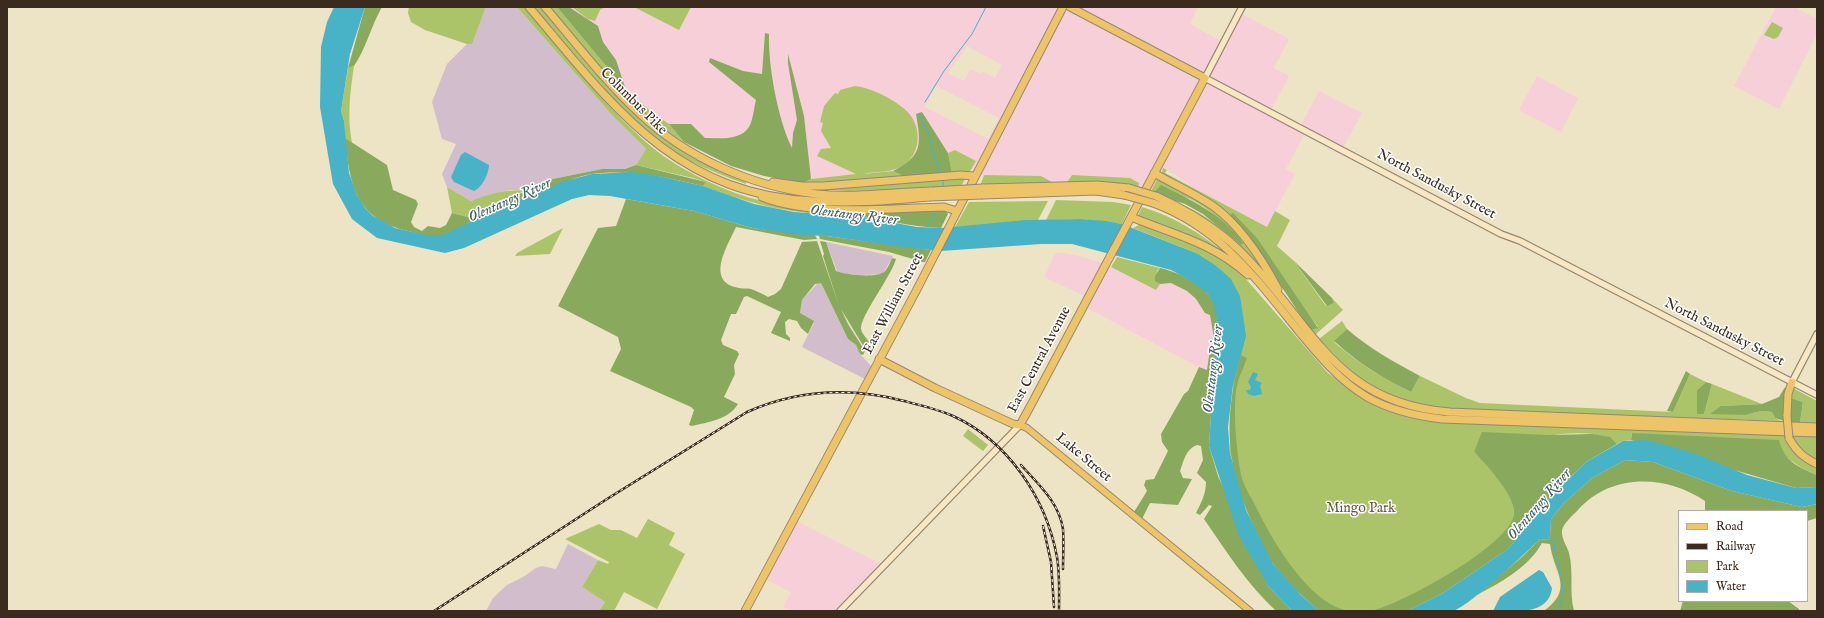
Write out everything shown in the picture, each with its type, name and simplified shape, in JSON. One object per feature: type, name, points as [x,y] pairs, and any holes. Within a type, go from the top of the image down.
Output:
[{"type":"highway","name":"Columbus Pike","points":[[529,7],[609,100],[650,139],[667,152],[698,170],[749,191],[813,201],[859,202],[931,194]]},
{"type":"highway","name":"Columbus Pike","points":[[546,7],[619,93],[656,128],[706,159],[761,181],[791,190],[828,194],[931,194]]},
{"type":"highway","name":"East William Street","points":[[745,611],[933,258],[974,176],[1063,7]]},
{"type":"highway","name":"North Sandusky Street","points":[[1070,7],[1205,78]]},
{"type":"highway","name":"East Central Avenue","points":[[1020,424],[1205,78]]},
{"type":"highway","points":[[1154,174],[1206,201],[1228,218],[1251,246],[1305,333]]},
{"type":"highway","points":[[761,181],[818,186],[974,176]]},
{"type":"highway","points":[[931,194],[1042,189],[1129,188],[1191,214],[1221,234],[1250,262],[1285,302]]},
{"type":"highway","points":[[1070,189],[1096,191],[1155,200],[1188,218],[1216,238],[1240,260],[1305,333],[1340,377],[1367,397],[1399,411],[1426,417],[1817,434]]},
{"type":"highway","points":[[749,191],[771,200],[812,208],[947,207],[956,211]]},
{"type":"highway","points":[[1131,217],[1195,240],[1213,249],[1246,272],[1266,291]]},
{"type":"highway","points":[[1317,348],[1366,388],[1395,402],[1421,409],[1450,412],[1817,427]]},
{"type":"highway","name":"Lake Street","points":[[879,359],[949,395],[1013,424],[1020,424]]},
{"type":"highway","points":[[1792,382],[1788,394],[1787,416],[1789,438],[1797,451],[1804,458],[1817,464]]},
{"type":"main road","name":"Lake Street","points":[[1020,424],[1027,428],[1250,611]]},
{"type":"street","points":[[1205,78],[1242,7]]},
{"type":"street","name":"North Sandusky Street","points":[[1205,78],[1502,234],[1520,241],[1817,395]]},
{"type":"street","points":[[1792,382],[1817,334]]},
{"type":"street","name":"East Central Avenue","points":[[840,611],[1020,424]]},
{"type":"shaded area","points":[[486,7],[517,7],[612,115],[646,149],[636,165],[625,169],[602,169],[553,179],[524,191],[510,190],[491,194],[471,201],[447,187],[442,174],[456,144],[442,139],[432,102],[447,64],[467,44],[472,44]]},
{"type":"shaded area","points":[[559,7],[1198,7],[1190,24],[1224,43],[1240,13],[1289,39],[1274,68],[1289,76],[1271,110],[1301,125],[1319,91],[1362,113],[1341,152],[1305,133],[1286,169],[1295,174],[1267,227],[1195,189],[1176,175],[1163,168],[1150,193],[1055,183],[1041,176],[984,175],[970,171],[976,161],[955,150],[948,153],[922,112],[916,115],[920,139],[915,156],[905,165],[893,171],[811,179],[703,146],[653,113],[626,90]],"holes":[[[967,46],[1002,65],[995,78],[982,71],[981,74],[971,69],[964,81],[948,73]],[[936,86],[999,118],[988,139],[925,107]]]},
{"type":"shaded area","points":[[1776,7],[1794,7],[1817,19],[1817,34],[1779,109],[1734,86]]},
{"type":"shaded area","points":[[1537,76],[1578,98],[1561,132],[1519,110]]},
{"type":"shaded area","points":[[826,242],[893,256],[884,272],[881,274],[843,274],[837,271]]},
{"type":"shaded area","points":[[1058,252],[1080,256],[1108,265],[1156,290],[1160,284],[1171,283],[1187,291],[1210,315],[1214,338],[1207,370],[1087,308],[1091,299],[1044,277],[1055,254]]},
{"type":"shaded area","points":[[819,282],[821,283],[848,339],[856,345],[860,354],[872,367],[865,379],[802,347],[814,323],[800,313],[802,300]]},
{"type":"shaded area","points":[[795,520],[881,564],[837,611],[792,611],[783,607],[791,592],[765,579]]},
{"type":"shaded area","points":[[568,544],[598,560],[582,587],[605,602],[599,611],[486,611],[493,598],[507,585],[542,566],[556,569]]},
{"type":"green space","points":[[365,7],[382,7],[358,59],[354,66],[348,68]]},
{"type":"green space","points":[[409,7],[486,7],[472,44],[467,44],[425,30],[411,22],[408,13]]},
{"type":"green space","points":[[517,7],[525,7],[605,101],[639,136],[669,160],[694,175],[735,193],[773,204],[849,211],[848,215],[828,215],[791,211],[757,204],[703,186],[706,182],[636,165],[646,149],[612,115]]},
{"type":"green space","points":[[533,7],[542,7],[598,75],[629,109],[645,123],[681,149],[713,167],[746,182],[746,184],[718,174],[691,161],[666,147],[642,129],[599,86]]},
{"type":"green space","points":[[550,7],[557,7],[626,90],[653,113],[669,124],[684,142],[664,128],[628,97],[596,62]]},
{"type":"green space","points":[[557,7],[569,7],[598,26],[603,42],[616,60],[626,90]]},
{"type":"green space","points":[[572,7],[605,7],[600,10],[595,21],[588,19]]},
{"type":"green space","points":[[634,7],[691,7],[679,30]]},
{"type":"green space","points":[[1772,22],[1783,28],[1778,37],[1774,39],[1764,35]]},
{"type":"green space","points":[[765,33],[769,34],[770,61],[778,108],[792,148],[793,133],[797,120],[788,63],[788,54],[804,116],[811,179],[803,183],[764,176],[731,166],[684,142],[669,124],[691,124],[705,138],[735,137],[745,131],[752,121],[756,100],[709,62],[710,58],[743,71],[762,74]]},
{"type":"green space","points":[[354,66],[349,114],[352,143],[345,138],[344,121],[341,111],[348,68]]},
{"type":"green space","points":[[855,86],[880,94],[902,107],[913,120],[918,136],[915,152],[900,168],[890,171],[863,174],[893,171],[905,177],[803,183],[811,179],[856,174],[817,156],[821,149],[831,148],[821,131],[823,123],[820,122],[824,106],[835,93],[838,94],[840,90]]},
{"type":"green space","points":[[922,112],[948,153],[952,173],[905,177],[893,171],[910,160],[918,148],[919,133],[916,114]]},
{"type":"green space","points":[[345,138],[387,165],[393,190],[416,200],[418,204],[411,222],[414,227],[422,231],[428,226],[440,228],[446,225],[452,213],[468,217],[553,179],[602,169],[625,169],[636,165],[706,182],[703,186],[662,177],[634,173],[620,172],[592,174],[564,183],[477,219],[452,232],[440,236],[431,236],[390,225],[376,218],[366,209],[358,198],[353,185]]},
{"type":"green space","points":[[955,150],[976,161],[970,171],[952,173],[948,153]]},
{"type":"green space","points":[[1163,168],[1167,170],[1165,173],[1267,227],[1275,211],[1290,220],[1277,246],[1294,261],[1326,306],[1334,303],[1332,298],[1343,310],[1315,335],[1311,330],[1318,327],[1231,214],[1231,216],[1220,208],[1164,176],[1162,171]]},
{"type":"green space","points":[[984,175],[1041,176],[1054,183],[980,186]]},
{"type":"green space","points":[[1072,175],[1130,178],[1139,183],[1138,188],[1066,184]]},
{"type":"green space","points":[[960,177],[965,179],[961,187],[850,191],[798,188]]},
{"type":"green space","points":[[1157,179],[1204,203],[1236,229],[1272,282],[1245,253],[1164,198],[1186,206],[1205,216],[1240,244],[1225,224],[1208,210],[1191,199],[1150,193]]},
{"type":"green space","points":[[1161,185],[1217,216],[1243,243],[1241,245],[1203,214],[1185,204],[1153,194]]},
{"type":"green space","points":[[447,187],[471,201],[497,193],[524,191],[468,217],[452,213]]},
{"type":"green space","points":[[626,199],[694,211],[752,228],[815,235],[817,239],[804,240],[736,227],[721,262],[723,278],[728,284],[739,288],[751,289],[768,297],[781,289],[802,242],[817,241],[839,306],[823,256],[824,254],[820,241],[826,242],[836,271],[840,272],[853,275],[880,274],[887,269],[892,258],[896,259],[862,323],[861,329],[872,347],[865,349],[841,309],[848,324],[865,351],[863,355],[860,354],[856,345],[848,339],[821,283],[815,284],[802,300],[800,313],[814,321],[808,334],[801,328],[797,321],[789,319],[785,322],[786,334],[790,338],[790,341],[771,333],[781,312],[747,296],[744,297],[736,314],[731,314],[721,340],[723,345],[737,351],[739,354],[734,365],[735,374],[724,397],[738,404],[729,414],[717,420],[692,426],[689,425],[694,410],[691,407],[610,371],[621,349],[618,337],[558,306],[598,228],[616,226]]},
{"type":"green space","points":[[1056,200],[1113,202],[1131,205],[1122,224],[1081,219],[1046,220]]},
{"type":"green space","points":[[1048,201],[1038,220],[955,227],[969,202]]},
{"type":"green space","points":[[1142,207],[1187,226],[1226,254],[1189,235],[1144,219],[1138,215]]},
{"type":"green space","points":[[945,210],[948,214],[941,228],[917,226],[848,215],[849,211]]},
{"type":"green space","points":[[1233,213],[1257,238],[1318,328],[1311,330],[1252,243],[1231,216]]},
{"type":"green space","name":"Mingo Park","points":[[1141,224],[1205,248],[1239,271],[1328,373],[1359,396],[1379,407],[1435,421],[1817,437],[1817,461],[1794,451],[1804,461],[1817,467],[1817,475],[1798,465],[1782,452],[1632,433],[1631,440],[1623,441],[1617,444],[1604,437],[1569,433],[1527,439],[1474,452],[1500,481],[1511,499],[1514,516],[1508,549],[1407,611],[1319,611],[1273,564],[1230,453],[1233,385],[1196,253],[1133,228]]},
{"type":"green space","points":[[563,228],[550,254],[515,256],[517,253]]},
{"type":"green space","points":[[819,235],[931,250],[925,262],[923,262],[889,252],[820,239]]},
{"type":"green space","points":[[1117,257],[1160,268],[1157,271],[1156,281],[1160,284],[1156,290],[1111,267]]},
{"type":"green space","points":[[1294,261],[1332,298],[1334,303],[1327,306]]},
{"type":"green space","points":[[1160,268],[1191,280],[1210,296],[1214,303],[1217,322],[1209,446],[1218,476],[1269,587],[1292,611],[1276,611],[1265,601],[1237,567],[1204,519],[1212,506],[1209,505],[1200,515],[1196,513],[1203,498],[1206,486],[1206,482],[1197,473],[1203,460],[1201,446],[1197,445],[1190,449],[1184,459],[1180,471],[1183,478],[1192,479],[1178,505],[1150,503],[1142,519],[1134,512],[1147,491],[1144,485],[1146,480],[1154,479],[1168,451],[1162,442],[1161,434],[1184,394],[1188,391],[1199,367],[1207,370],[1210,349],[1214,338],[1210,315],[1205,313],[1196,299],[1187,291],[1171,283],[1160,284],[1155,281],[1155,276]]},
{"type":"green space","points":[[1342,321],[1347,329],[1334,342],[1371,370],[1411,392],[1420,376],[1480,403],[1673,412],[1690,374],[1706,382],[1697,390],[1697,413],[1704,414],[1712,384],[1762,404],[1721,406],[1746,415],[1761,411],[1772,412],[1775,418],[1781,421],[1441,409],[1420,405],[1378,391],[1357,378],[1319,339]]},
{"type":"green space","points":[[1347,329],[1373,349],[1420,376],[1411,392],[1371,370],[1334,341]]},
{"type":"green space","points":[[1241,355],[1247,358],[1237,386],[1235,419],[1238,458],[1243,482],[1270,534],[1292,568],[1319,596],[1334,606],[1349,611],[1319,611],[1295,589],[1269,558],[1247,510],[1233,467],[1230,446],[1231,402]]},
{"type":"green space","points":[[1686,371],[1690,374],[1673,412],[1667,411]]},
{"type":"green space","points":[[1706,382],[1712,384],[1704,414],[1697,414],[1697,390]]},
{"type":"green space","points":[[1785,387],[1784,421],[1775,418],[1772,412],[1761,411],[1746,415],[1710,414],[1721,406],[1762,404],[1779,397]]},
{"type":"green space","points":[[1793,388],[1817,401],[1817,423],[1800,422],[1803,402],[1791,398]]},
{"type":"green space","points":[[1791,398],[1803,402],[1800,422],[1790,422]]},
{"type":"green space","points":[[968,429],[988,445],[983,451],[963,436]]},
{"type":"green space","points":[[1482,432],[1549,435],[1593,434],[1610,437],[1617,444],[1586,462],[1549,499],[1508,549],[1443,593],[1407,611],[1371,611],[1405,598],[1453,572],[1495,541],[1508,527],[1514,514],[1510,498],[1499,480],[1474,452]]},
{"type":"green space","points":[[1632,433],[1779,440],[1784,453],[1788,458],[1798,466],[1817,475],[1817,487],[1796,488],[1631,440]]},
{"type":"green space","points":[[1625,460],[1653,462],[1732,491],[1802,507],[1817,504],[1817,518],[1808,521],[1808,510],[1705,510],[1705,501],[1689,492],[1673,486],[1656,482],[1621,484],[1605,490],[1590,499],[1568,520],[1562,530],[1562,536],[1569,553],[1574,611],[1544,611],[1559,595],[1561,588],[1550,544],[1542,543],[1522,567],[1477,595],[1523,556],[1540,539],[1548,540],[1550,536],[1551,519],[1564,503],[1592,478]]},
{"type":"green space","points":[[648,519],[675,533],[669,545],[685,554],[657,609],[624,592],[614,611],[599,611],[605,602],[582,587],[598,560],[608,564],[609,562],[565,539],[599,524],[611,530],[621,530],[637,538]]},
{"type":"green space","points":[[1683,602],[1789,602],[1799,609],[1799,611],[1680,611]]},
{"type":"green space","points":[[1349,611],[1371,611],[1360,612]]},
{"type":"water","name":"Olentangy River","points":[[334,7],[365,7],[350,54],[341,111],[344,121],[349,173],[357,195],[365,208],[373,216],[395,228],[426,235],[443,235],[561,182],[592,174],[632,172],[659,176],[703,186],[754,204],[794,212],[863,217],[917,227],[941,228],[1026,220],[1081,219],[1105,221],[1122,224],[1196,253],[1215,265],[1231,279],[1240,296],[1246,336],[1233,385],[1228,427],[1230,453],[1246,510],[1273,564],[1301,595],[1319,611],[1292,611],[1269,587],[1239,536],[1209,446],[1217,322],[1214,304],[1208,294],[1188,279],[1171,270],[1072,244],[1041,244],[941,251],[910,248],[827,236],[802,235],[752,228],[694,211],[610,196],[589,195],[572,199],[464,248],[445,253],[377,238],[352,219],[333,184],[320,107],[321,47],[327,22]]},
{"type":"water","points":[[465,152],[489,165],[488,172],[480,187],[474,191],[454,182],[451,177],[461,155]]},
{"type":"water","points":[[1253,372],[1258,374],[1255,380],[1262,383],[1260,386],[1262,394],[1254,396],[1248,394],[1246,390],[1250,390],[1251,387],[1248,382]]},
{"type":"water","points":[[1647,440],[1694,453],[1747,475],[1796,488],[1817,487],[1817,504],[1802,507],[1732,491],[1653,462],[1625,460],[1592,478],[1564,503],[1551,519],[1550,536],[1548,540],[1540,539],[1497,579],[1460,608],[1453,611],[1442,612],[1407,611],[1443,593],[1508,549],[1549,499],[1586,462],[1623,441]]},
{"type":"water","points":[[1539,570],[1543,572],[1552,588],[1549,597],[1544,603],[1537,608],[1529,610],[1493,611],[1500,597]]},
{"type":"waterway","points":[[925,102],[944,71],[972,34],[986,7]]},
{"type":"waterway","points":[[919,114],[928,132],[941,173]]},
{"type":"waterway","points":[[943,180],[943,186]]},
{"type":"waterway","points":[[927,227],[936,211]]},
{"type":"waterway","points":[[1549,538],[1554,542],[1562,583],[1561,600],[1558,611]]},
{"type":"railway","points":[[434,611],[607,499],[747,412],[785,399],[824,393],[864,394],[935,409],[953,416],[973,427],[991,440],[1022,474],[1034,493],[1044,514],[1052,535],[1057,557],[1059,611]]},
{"type":"railway","points":[[1021,465],[1047,494],[1061,519],[1063,529],[1063,569]]},
{"type":"railway","points":[[1043,526],[1051,562],[1054,607]]}]
